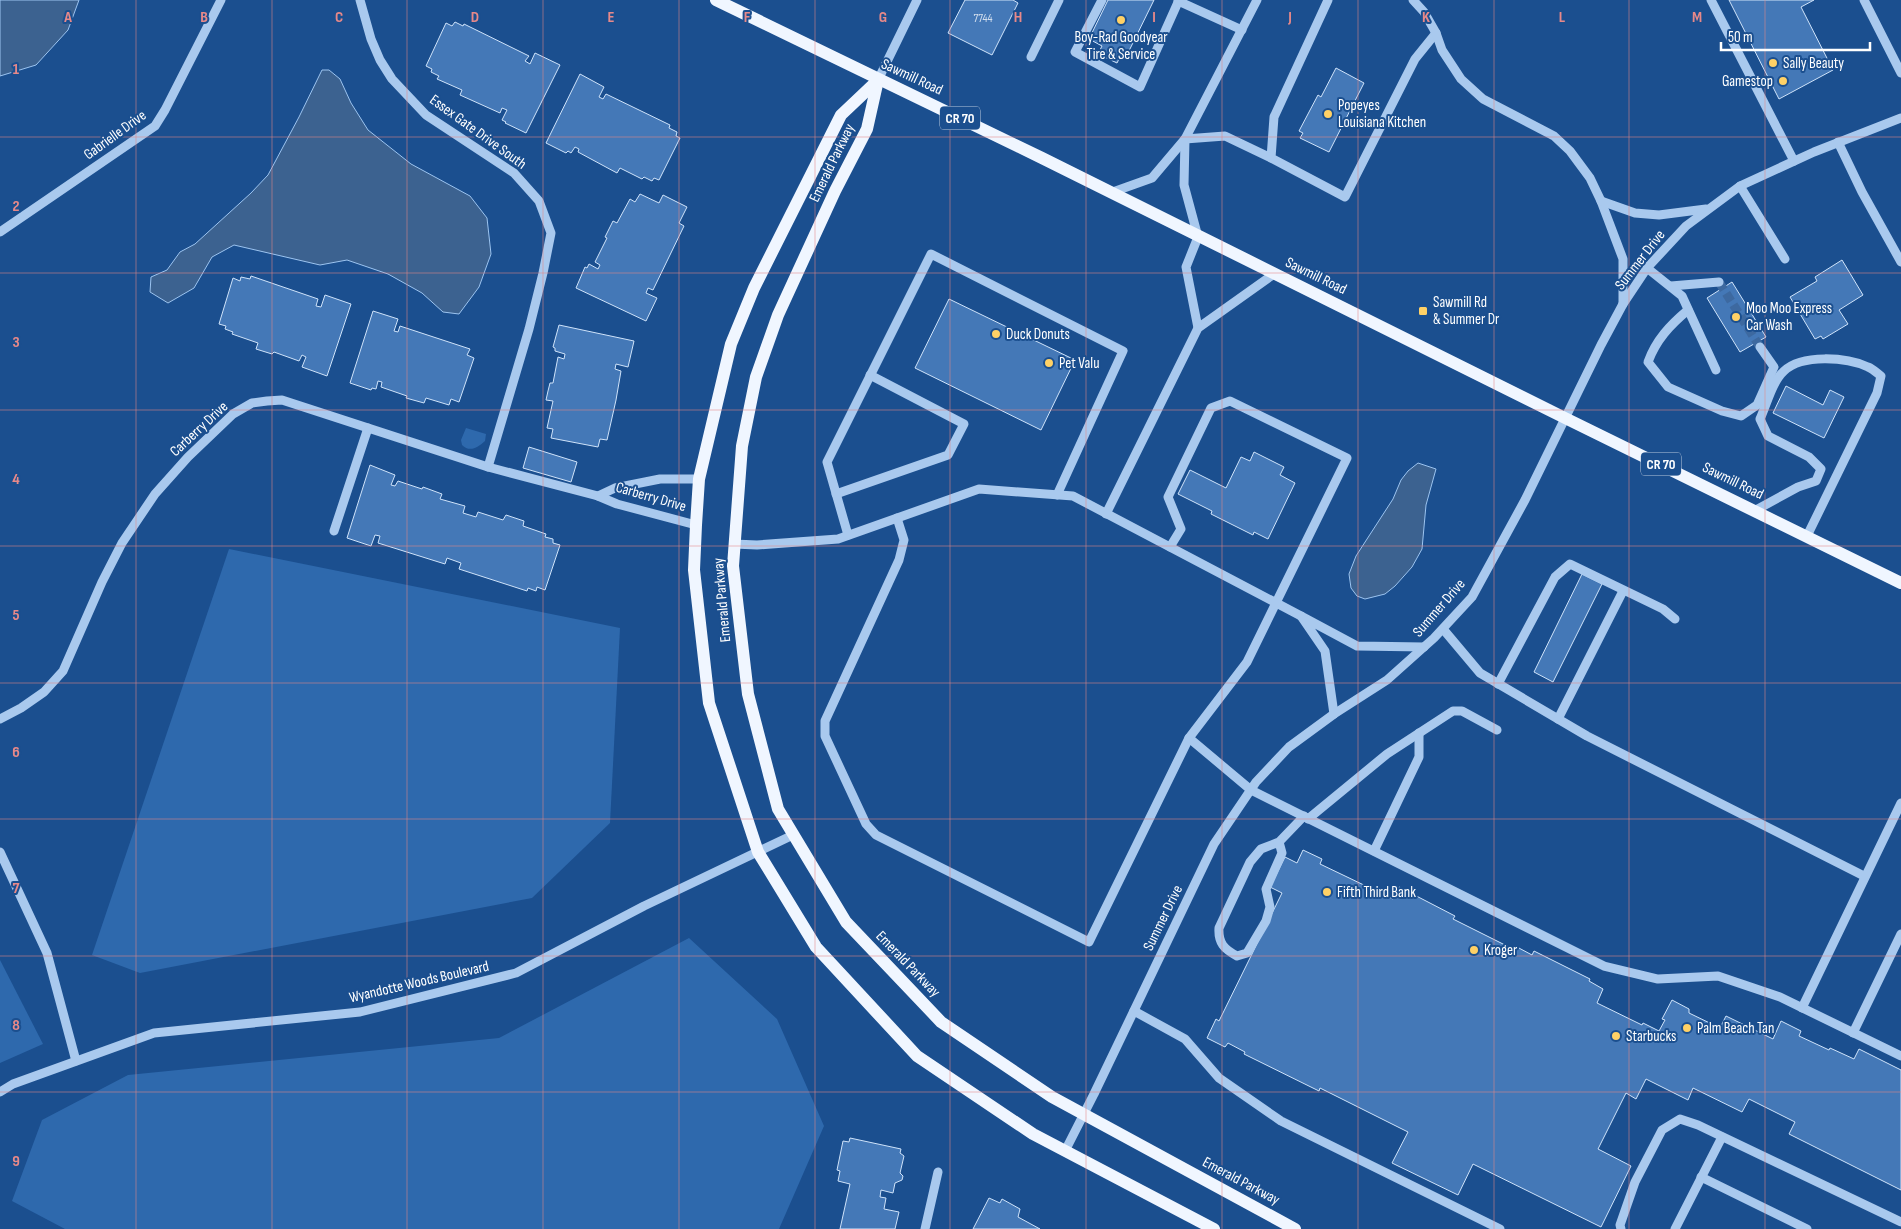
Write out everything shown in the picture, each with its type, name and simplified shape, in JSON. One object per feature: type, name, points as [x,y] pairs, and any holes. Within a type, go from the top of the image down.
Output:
[{"type":"main road","name":"Sawmill Road","points":[[716,0],[1309,290],[1901,583]]},
{"type":"main road","name":"Emerald Parkway","points":[[878,80],[841,115],[754,288],[731,344],[699,479],[696,524],[694,570],[709,703],[758,852],[816,947],[917,1056],[1033,1134],[1214,1229]]},
{"type":"main road","name":"Emerald Parkway","points":[[878,80],[867,129],[835,191],[778,315],[756,377],[742,446],[733,566],[748,694],[778,809],[846,922],[941,1022],[1052,1098],[1295,1229]]},
{"type":"street","name":"Gabrielle Drive","points":[[0,232],[155,126],[221,0]]},
{"type":"street","name":"Essex Gate Drive South","points":[[360,0],[371,39],[380,60],[392,79],[426,114],[514,173],[539,201],[551,233],[529,329],[488,467]]},
{"type":"street","points":[[878,80],[917,0]]},
{"type":"street","points":[[1031,57],[1059,0]]},
{"type":"street","points":[[1102,0],[1075,52],[1140,87],[1179,1],[1242,30]]},
{"type":"street","points":[[1110,193],[1152,178],[1185,139],[1257,0]]},
{"type":"street","points":[[1271,158],[1274,117],[1328,0]]},
{"type":"street","points":[[1413,0],[1424,12],[1436,33],[1442,50],[1461,79],[1483,99],[1554,136],[1570,151],[1590,178],[1601,201],[1623,259],[1623,304]]},
{"type":"street","points":[[1711,0],[1794,161]]},
{"type":"street","points":[[1864,0],[1901,73]]},
{"type":"street","points":[[1185,139],[1224,136],[1271,158],[1345,197],[1415,59],[1436,33]]},
{"type":"street","name":"Summer Drive","points":[[1065,1151],[1214,844],[1251,790],[1289,747],[1334,714],[1387,680],[1424,647],[1472,597],[1525,500],[1601,345],[1623,304],[1647,268],[1686,226],[1740,186],[1838,142],[1901,118]]},
{"type":"street","points":[[1185,139],[1184,185],[1198,237],[1186,267],[1198,328]]},
{"type":"street","points":[[1838,142],[1862,192],[1901,262]]},
{"type":"street","points":[[1740,186],[1785,260]]},
{"type":"street","points":[[1601,201],[1635,213],[1659,215],[1707,209]]},
{"type":"street","points":[[848,535],[827,462],[931,254],[1123,351],[1057,495]]},
{"type":"street","points":[[1647,268],[1682,296],[1716,370]]},
{"type":"street","points":[[1106,514],[1198,328],[1274,274]]},
{"type":"street","points":[[1670,286],[1719,282]]},
{"type":"street","points":[[1688,310],[1664,333],[1654,347],[1648,362],[1668,387],[1722,411],[1741,416],[1757,405],[1774,368],[1760,347]]},
{"type":"street","points":[[1756,510],[1798,487],[1816,481],[1820,469],[1809,457],[1768,436],[1760,419],[1774,385],[1782,372],[1794,363],[1811,360],[1840,359],[1869,367],[1881,376],[1877,392],[1807,536]]},
{"type":"street","points":[[836,494],[948,455],[964,424],[870,375]]},
{"type":"street","name":"Carberry Drive","points":[[0,719],[21,708],[44,692],[63,671],[102,582],[122,543],[155,494],[188,457],[233,414],[252,404],[282,400],[488,467],[598,496],[616,504],[696,524]]},
{"type":"street","points":[[897,518],[904,540],[899,560],[825,721],[825,736],[866,824],[876,835],[1089,942],[1189,738],[1247,662],[1347,458],[1230,402],[1211,408],[1168,497],[1181,529],[1170,547]]},
{"type":"street","points":[[334,531],[368,428]]},
{"type":"street","name":"Carberry Drive","points":[[598,496],[615,488],[660,479],[699,479]]},
{"type":"street","points":[[734,544],[757,545],[838,538],[979,489],[1073,496],[1357,646],[1424,647]]},
{"type":"street","points":[[1498,684],[1555,577],[1570,564],[1663,609],[1675,619]]},
{"type":"street","points":[[1558,719],[1623,591]]},
{"type":"street","points":[[1301,616],[1325,651],[1334,714]]},
{"type":"street","points":[[1443,628],[1480,673],[1498,684],[1587,736],[1864,876]]},
{"type":"street","points":[[1279,842],[1282,853],[1266,889],[1270,907],[1266,922],[1247,952],[1237,956],[1221,944],[1218,937],[1219,928],[1250,862],[1261,849],[1279,842],[1306,817],[1387,754],[1453,711],[1462,712],[1497,730]]},
{"type":"street","points":[[1374,852],[1420,757],[1419,733]]},
{"type":"street","points":[[1189,738],[1251,790],[1604,966],[1658,978],[1718,976],[1780,997],[1901,1056]]},
{"type":"street","points":[[1802,1008],[1864,876],[1901,803]]},
{"type":"street","name":"Wyandotte Woods Boulevard","points":[[0,1092],[13,1084],[154,1033],[360,1012],[516,973],[644,906],[794,835]]},
{"type":"street","points":[[0,852],[47,953],[76,1061]]},
{"type":"street","points":[[1853,1033],[1901,934]]},
{"type":"street","points":[[1134,1011],[1185,1038],[1219,1078],[1281,1121],[1500,1229]]},
{"type":"street","points":[[1621,1229],[1620,1225],[1635,1182],[1662,1130],[1680,1119],[1901,1222]]},
{"type":"street","points":[[1675,1229],[1722,1138]]},
{"type":"street","points":[[925,1229],[938,1172]]},
{"type":"street","points":[[1702,1177],[1807,1229]]},
{"type":"shaded area","points":[[0,0],[79,0],[68,30],[36,65],[0,76]]},
{"type":"shaded area","points":[[322,70],[329,70],[340,79],[351,103],[368,130],[411,164],[470,196],[487,218],[491,254],[479,287],[459,314],[443,312],[422,293],[388,274],[347,260],[320,265],[234,245],[212,257],[194,288],[168,303],[150,292],[151,277],[167,270],[180,252],[195,244],[268,175]]},
{"type":"shaded area","points":[[466,428],[486,434],[485,441],[471,449],[462,445],[461,440]]},
{"type":"shaded area","points":[[1418,463],[1436,469],[1426,505],[1422,549],[1412,567],[1385,594],[1365,599],[1357,596],[1351,588],[1349,574],[1356,556],[1393,499],[1401,480]]},
{"type":"shaded area","points":[[229,549],[620,628],[610,823],[532,898],[140,973],[92,955]]},
{"type":"shaded area","points":[[689,938],[777,1019],[824,1126],[779,1229],[65,1229],[12,1201],[42,1120],[128,1075],[499,1038]]},
{"type":"shaded area","points":[[0,960],[43,1044],[0,1063]]},
{"type":"building","points":[[965,0],[1013,0],[1018,3],[992,55],[948,33]]},
{"type":"building","name":"Boy-Rad Goodyear Tire & Service","points":[[1108,0],[1154,0],[1126,57],[1121,55],[1117,63],[1098,54],[1102,46],[1089,39]]},
{"type":"building","points":[[1729,0],[1814,0],[1801,7],[1833,70],[1779,99]]},
{"type":"building","points":[[455,22],[463,26],[464,24],[529,56],[525,61],[530,64],[535,53],[560,65],[526,133],[502,120],[507,110],[502,108],[500,113],[460,95],[462,90],[437,79],[439,76],[431,72],[432,69],[426,66],[446,23],[452,26]]},
{"type":"building","name":"Popeyes Louisiana Kitchen","points":[[1336,68],[1364,83],[1329,152],[1300,138],[1303,133],[1299,131],[1318,95],[1321,97]]},
{"type":"building","points":[[580,74],[604,87],[599,97],[603,99],[606,94],[670,125],[669,128],[677,132],[676,136],[680,138],[659,180],[654,178],[652,181],[644,177],[642,179],[620,168],[617,173],[578,152],[579,149],[575,147],[571,153],[568,151],[566,153],[546,143]]},
{"type":"building","points":[[640,194],[659,203],[663,195],[687,207],[679,223],[684,226],[653,290],[648,288],[646,293],[657,298],[646,321],[576,288],[585,267],[587,268],[589,264],[598,269],[600,265],[595,262],[613,221],[617,223],[630,199],[635,202]]},
{"type":"building","points":[[1842,260],[1863,295],[1839,310],[1848,324],[1823,339],[1821,336],[1815,339],[1790,297],[1817,281],[1815,277]]},
{"type":"building","points":[[251,276],[318,299],[316,306],[321,307],[325,295],[351,304],[327,376],[302,367],[306,357],[302,355],[299,361],[274,352],[272,354],[256,349],[258,343],[232,334],[233,332],[225,329],[226,326],[219,324],[233,278],[240,281],[241,277],[250,279]]},
{"type":"building","name":"Moo Moo Express Car Wash","points":[[1732,282],[1766,337],[1740,352],[1707,298]]},
{"type":"building","points":[[949,299],[1075,360],[1041,430],[915,368]]},
{"type":"building","points":[[373,311],[398,319],[394,331],[398,332],[400,326],[470,349],[467,355],[474,358],[459,402],[451,399],[449,405],[426,398],[424,403],[406,398],[407,396],[381,387],[382,382],[378,381],[376,389],[372,388],[371,390],[350,383]]},
{"type":"building","points":[[559,325],[634,341],[628,367],[616,364],[615,369],[621,371],[616,400],[607,440],[600,439],[598,447],[551,438],[553,429],[547,428],[553,401],[546,400],[548,391],[550,383],[553,383],[558,357],[564,359],[565,354],[555,351],[553,347]]},
{"type":"building","points":[[1786,386],[1823,405],[1830,390],[1844,397],[1824,438],[1773,413]]},
{"type":"building","points":[[529,447],[577,462],[571,482],[523,468]]},
{"type":"building","points":[[1254,452],[1284,467],[1280,475],[1295,483],[1268,539],[1254,532],[1253,535],[1211,514],[1212,511],[1178,494],[1190,470],[1226,488],[1241,457],[1250,461]]},
{"type":"building","points":[[370,465],[395,475],[391,485],[395,486],[398,481],[422,489],[423,487],[442,494],[440,499],[465,506],[463,513],[476,517],[478,512],[503,520],[506,515],[524,521],[523,526],[546,534],[545,537],[553,539],[553,543],[560,545],[545,590],[537,587],[536,591],[528,588],[527,591],[459,569],[461,563],[447,558],[445,564],[378,543],[380,536],[375,535],[371,546],[347,538]]},
{"type":"building","points":[[1582,574],[1602,584],[1553,682],[1534,672]]},
{"type":"building","points":[[1303,850],[1322,859],[1320,864],[1393,899],[1399,887],[1455,916],[1453,919],[1515,950],[1517,947],[1532,955],[1534,951],[1590,979],[1589,981],[1603,989],[1597,1003],[1642,1025],[1643,1023],[1659,1031],[1665,1020],[1662,1019],[1672,1000],[1689,1009],[1689,1013],[1720,1028],[1726,1016],[1773,1039],[1781,1021],[1801,1031],[1799,1036],[1829,1050],[1830,1048],[1854,1059],[1859,1049],[1901,1070],[1901,1190],[1789,1134],[1795,1122],[1749,1099],[1742,1112],[1693,1088],[1688,1100],[1646,1079],[1636,1099],[1626,1093],[1598,1149],[1631,1166],[1601,1227],[1473,1164],[1458,1195],[1392,1163],[1408,1132],[1320,1088],[1319,1091],[1244,1054],[1245,1052],[1228,1043],[1225,1047],[1207,1038],[1216,1019],[1219,1021],[1282,893],[1270,887],[1285,857],[1297,863]]},
{"type":"building","points":[[850,1138],[901,1149],[900,1153],[904,1156],[900,1173],[903,1176],[902,1180],[895,1183],[893,1193],[881,1190],[880,1197],[886,1198],[884,1209],[899,1212],[895,1229],[840,1229],[850,1184],[838,1181],[840,1171],[837,1170],[843,1141],[849,1142]]},
{"type":"building","points":[[989,1198],[1000,1203],[1002,1199],[1020,1209],[1018,1217],[1040,1229],[973,1229]]},
{"type":"tunnel","points":[[1719,282],[1760,347]]},
{"type":"place","name":"Boy-Rad Goodyear Tire & Service","points":[[1121,20]]},
{"type":"place","name":"Sally Beauty","points":[[1773,63]]},
{"type":"place","name":"Gamestop","points":[[1783,81]]},
{"type":"place","name":"Popeyes Louisiana Kitchen","points":[[1328,114]]},
{"type":"place","name":"Sawmill Rd & Summer Dr","points":[[1423,311]]},
{"type":"place","name":"Moo Moo Express Car Wash","points":[[1736,317]]},
{"type":"place","name":"Duck Donuts","points":[[996,334]]},
{"type":"place","name":"Pet Valu","points":[[1049,363]]},
{"type":"place","name":"Fifth Third Bank","points":[[1327,892]]},
{"type":"place","name":"Kroger","points":[[1474,950]]},
{"type":"place","name":"Palm Beach Tan","points":[[1687,1028]]},
{"type":"place","name":"Starbucks","points":[[1616,1036]]}]
